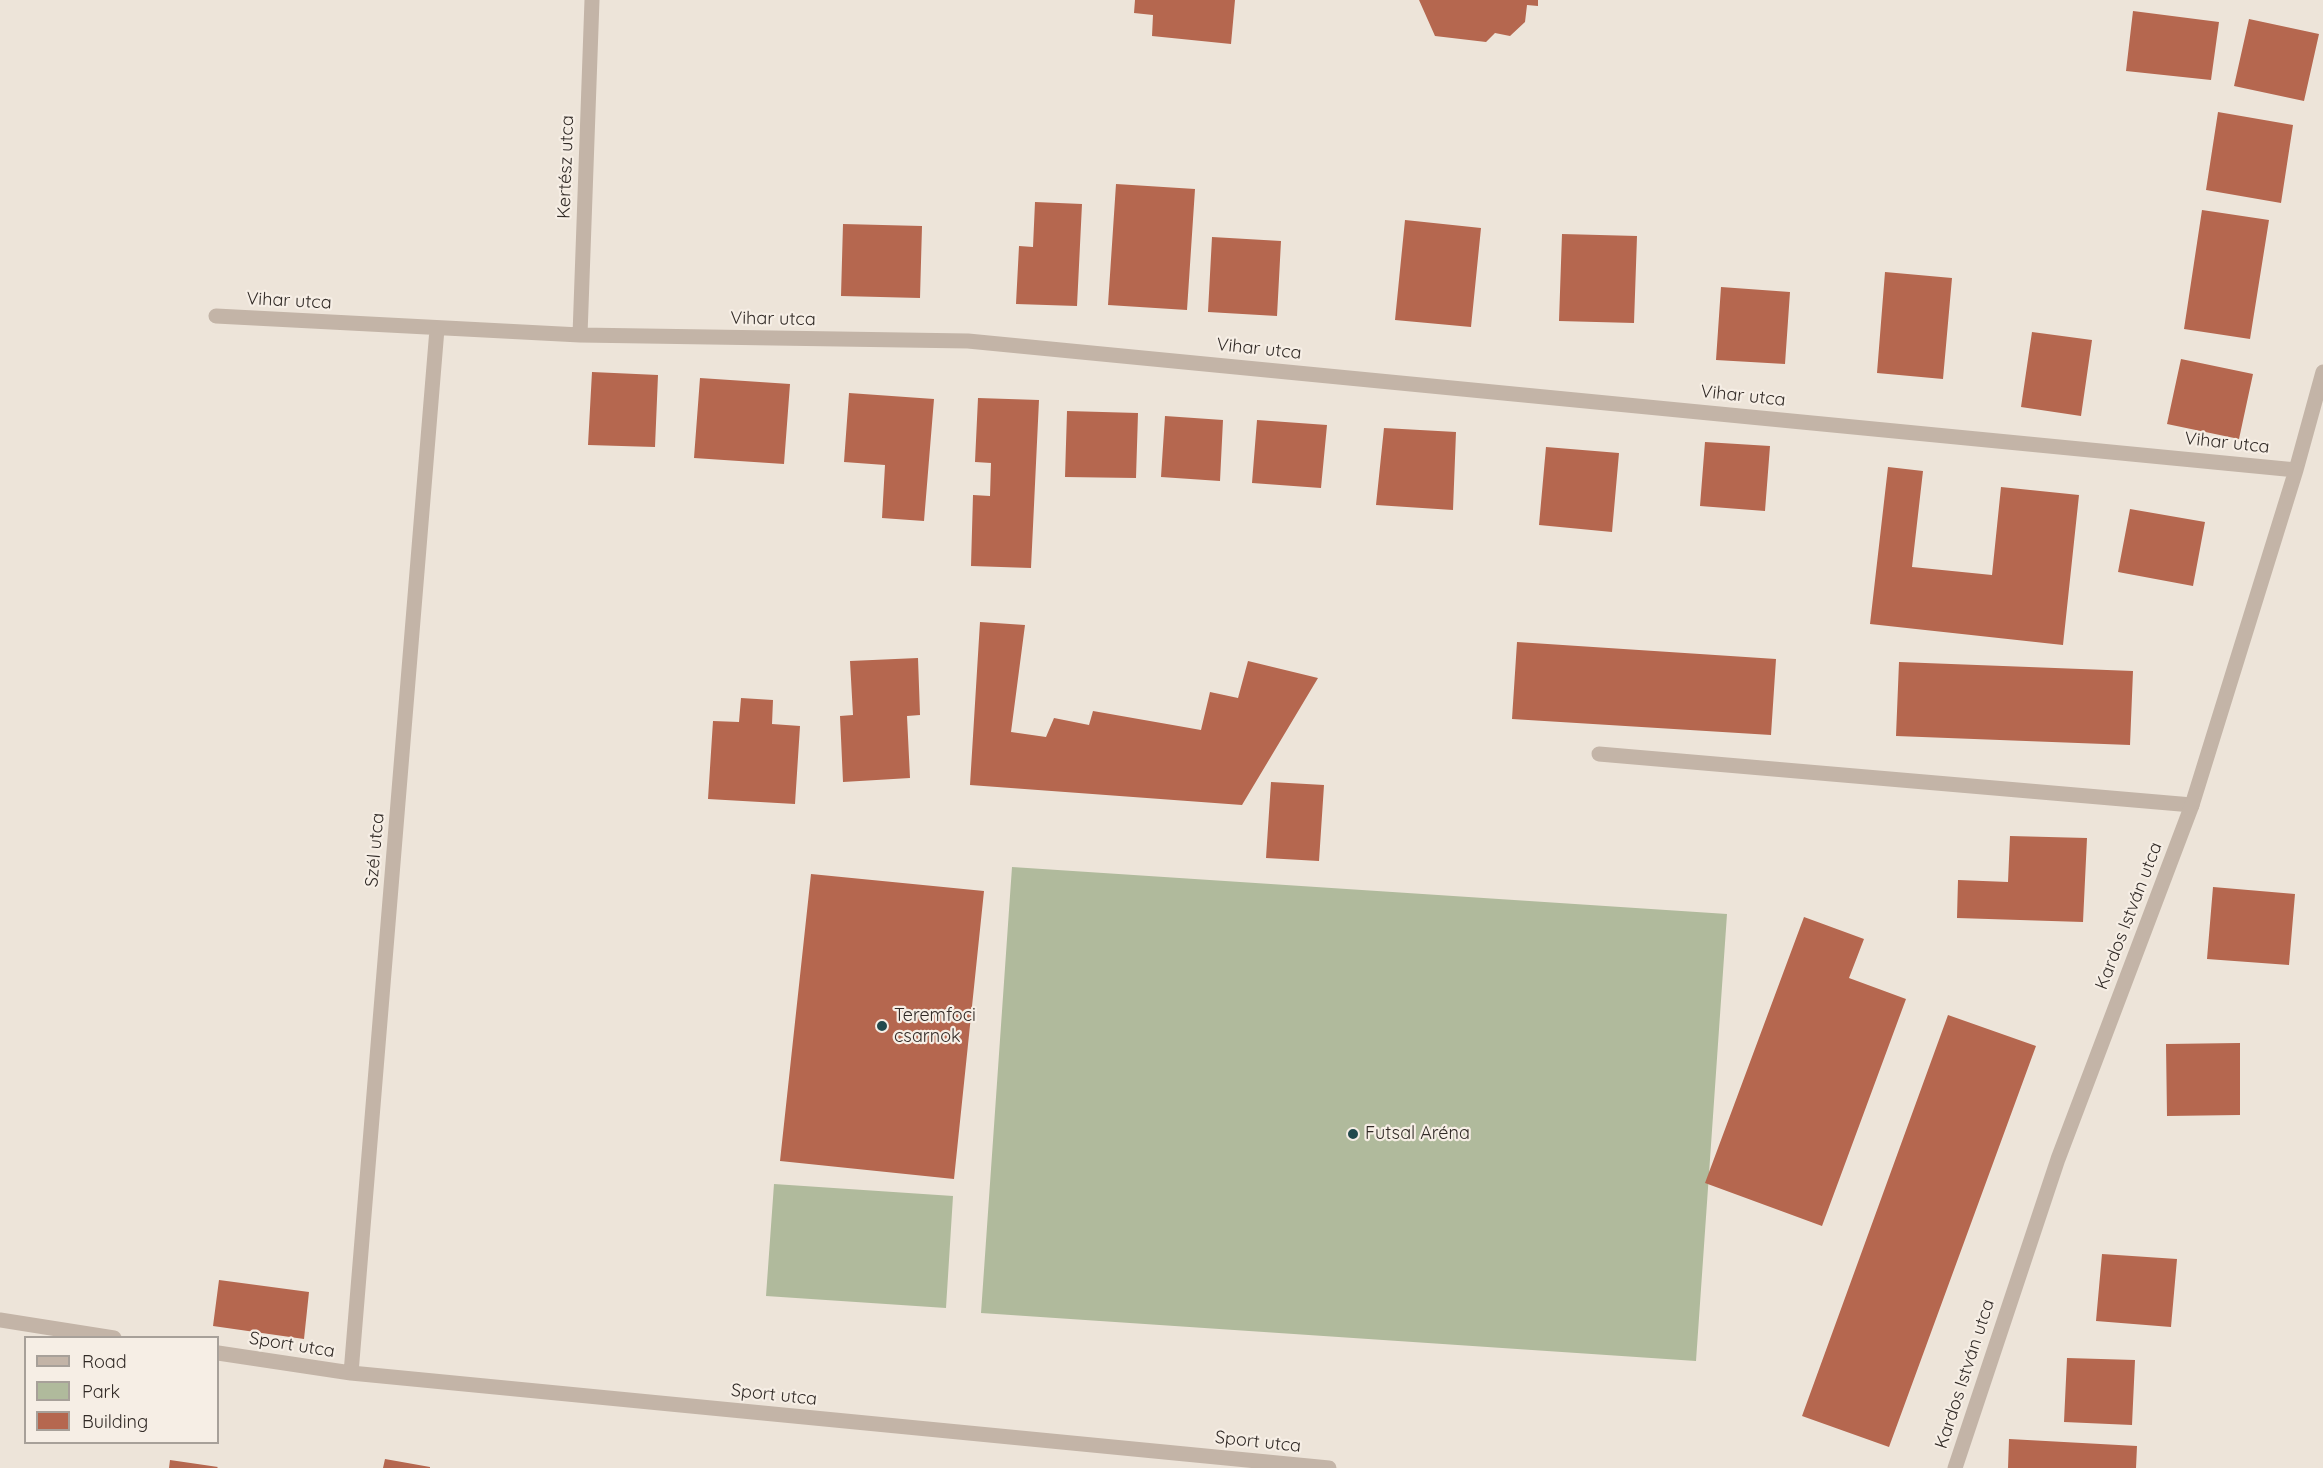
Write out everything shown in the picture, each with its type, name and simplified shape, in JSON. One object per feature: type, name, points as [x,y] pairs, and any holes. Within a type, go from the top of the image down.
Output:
[{"type":"street","name":"Kertész utca","points":[[580,335],[592,0]]},
{"type":"street","name":"Vihar utca","points":[[216,316],[580,335],[968,341],[2296,470]]},
{"type":"street","name":"Szél utca","points":[[351,1373],[437,329]]},
{"type":"street","name":"Kardos István utca","points":[[1955,1468],[2058,1159],[2192,805],[2296,470],[2323,372]]},
{"type":"street","points":[[1599,753],[2192,805]]},
{"type":"street","points":[[0,1320],[101,1336]]},
{"type":"street","name":"Sport utca","points":[[219,1353],[351,1373],[1329,1468]]},
{"type":"green space","name":"Futsal Aréna","points":[[1012,867],[1727,914],[1696,1361],[981,1313]]},
{"type":"green space","points":[[774,1184],[953,1196],[946,1308],[766,1296]]},
{"type":"building","points":[[1135,0],[1235,0],[1231,44],[1152,36],[1153,15],[1134,13]]},
{"type":"building","points":[[1419,0],[1538,0],[1538,6],[1527,5],[1525,22],[1510,36],[1495,33],[1486,42],[1435,36]]},
{"type":"building","points":[[2133,11],[2219,22],[2211,80],[2126,71]]},
{"type":"building","points":[[2249,19],[2319,34],[2304,101],[2234,86]]},
{"type":"building","points":[[2218,112],[2293,125],[2281,203],[2206,190]]},
{"type":"building","points":[[1116,184],[1195,189],[1187,310],[1108,305]]},
{"type":"building","points":[[1035,202],[1082,204],[1077,306],[1016,304],[1019,246],[1033,247]]},
{"type":"building","points":[[2202,210],[2269,220],[2250,339],[2184,329]]},
{"type":"building","points":[[1405,220],[1481,228],[1471,327],[1395,320]]},
{"type":"building","points":[[843,224],[922,226],[920,298],[841,296]]},
{"type":"building","points":[[1562,234],[1637,236],[1634,323],[1559,321]]},
{"type":"building","points":[[1212,237],[1281,241],[1277,316],[1208,312]]},
{"type":"building","points":[[1885,272],[1952,278],[1943,379],[1877,373]]},
{"type":"building","points":[[1721,287],[1790,292],[1785,364],[1716,360]]},
{"type":"building","points":[[2032,332],[2092,340],[2081,416],[2021,407]]},
{"type":"building","points":[[2181,359],[2253,374],[2239,439],[2167,424]]},
{"type":"building","points":[[592,372],[658,375],[655,447],[588,445]]},
{"type":"building","points":[[700,378],[790,384],[784,464],[694,458]]},
{"type":"building","points":[[849,393],[934,399],[924,521],[882,518],[885,465],[844,462]]},
{"type":"building","points":[[978,398],[1039,400],[1031,568],[971,566],[973,495],[990,496],[991,463],[975,462]]},
{"type":"building","points":[[1067,411],[1138,413],[1136,478],[1065,477]]},
{"type":"building","points":[[1165,416],[1223,420],[1220,481],[1161,477]]},
{"type":"building","points":[[1257,420],[1327,425],[1321,488],[1252,483]]},
{"type":"building","points":[[1384,428],[1456,432],[1453,510],[1376,505]]},
{"type":"building","points":[[1705,442],[1770,446],[1765,511],[1700,506]]},
{"type":"building","points":[[1546,447],[1619,453],[1612,532],[1539,525]]},
{"type":"building","points":[[1888,467],[1923,471],[1912,567],[1992,575],[2001,487],[2079,495],[2063,645],[1870,624]]},
{"type":"building","points":[[2130,509],[2205,522],[2193,586],[2118,572]]},
{"type":"building","points":[[980,622],[1025,625],[1011,732],[1046,737],[1054,718],[1089,725],[1093,711],[1201,730],[1210,692],[1238,698],[1248,661],[1318,678],[1242,805],[970,785]]},
{"type":"building","points":[[1517,642],[1776,659],[1771,735],[1512,719]]},
{"type":"building","points":[[918,658],[920,715],[907,716],[910,778],[843,782],[840,716],[853,715],[850,661]]},
{"type":"building","points":[[1899,662],[2133,671],[2130,745],[1896,736]]},
{"type":"building","points":[[741,698],[773,700],[772,724],[800,726],[795,804],[708,799],[713,721],[739,722]]},
{"type":"building","points":[[1271,782],[1324,785],[1319,861],[1266,858]]},
{"type":"building","points":[[2010,836],[2087,838],[2083,922],[1957,918],[1958,880],[2008,882]]},
{"type":"building","name":"Teremfoci csarnok","points":[[811,874],[984,891],[954,1179],[780,1161]]},
{"type":"building","points":[[2213,887],[2295,894],[2289,965],[2207,959]]},
{"type":"building","points":[[1804,917],[1864,939],[1849,978],[1906,999],[1822,1226],[1705,1183]]},
{"type":"building","points":[[1948,1015],[2036,1046],[1889,1447],[1802,1416]]},
{"type":"building","points":[[2240,1043],[2240,1115],[2167,1116],[2166,1044]]},
{"type":"building","points":[[2102,1254],[2177,1259],[2171,1327],[2096,1321]]},
{"type":"building","points":[[219,1280],[309,1292],[304,1339],[213,1326]]},
{"type":"building","points":[[2067,1358],[2135,1360],[2132,1425],[2064,1422]]},
{"type":"building","points":[[2009,1439],[2137,1446],[2136,1468],[2008,1468]]},
{"type":"building","points":[[385,1459],[430,1467],[430,1468],[383,1468]]},
{"type":"building","points":[[170,1460],[218,1467],[169,1468]]},
{"type":"place","name":"Teremfoci csarnok","points":[[882,1026]]},
{"type":"place","name":"Futsal Aréna","points":[[1353,1134]]}]
